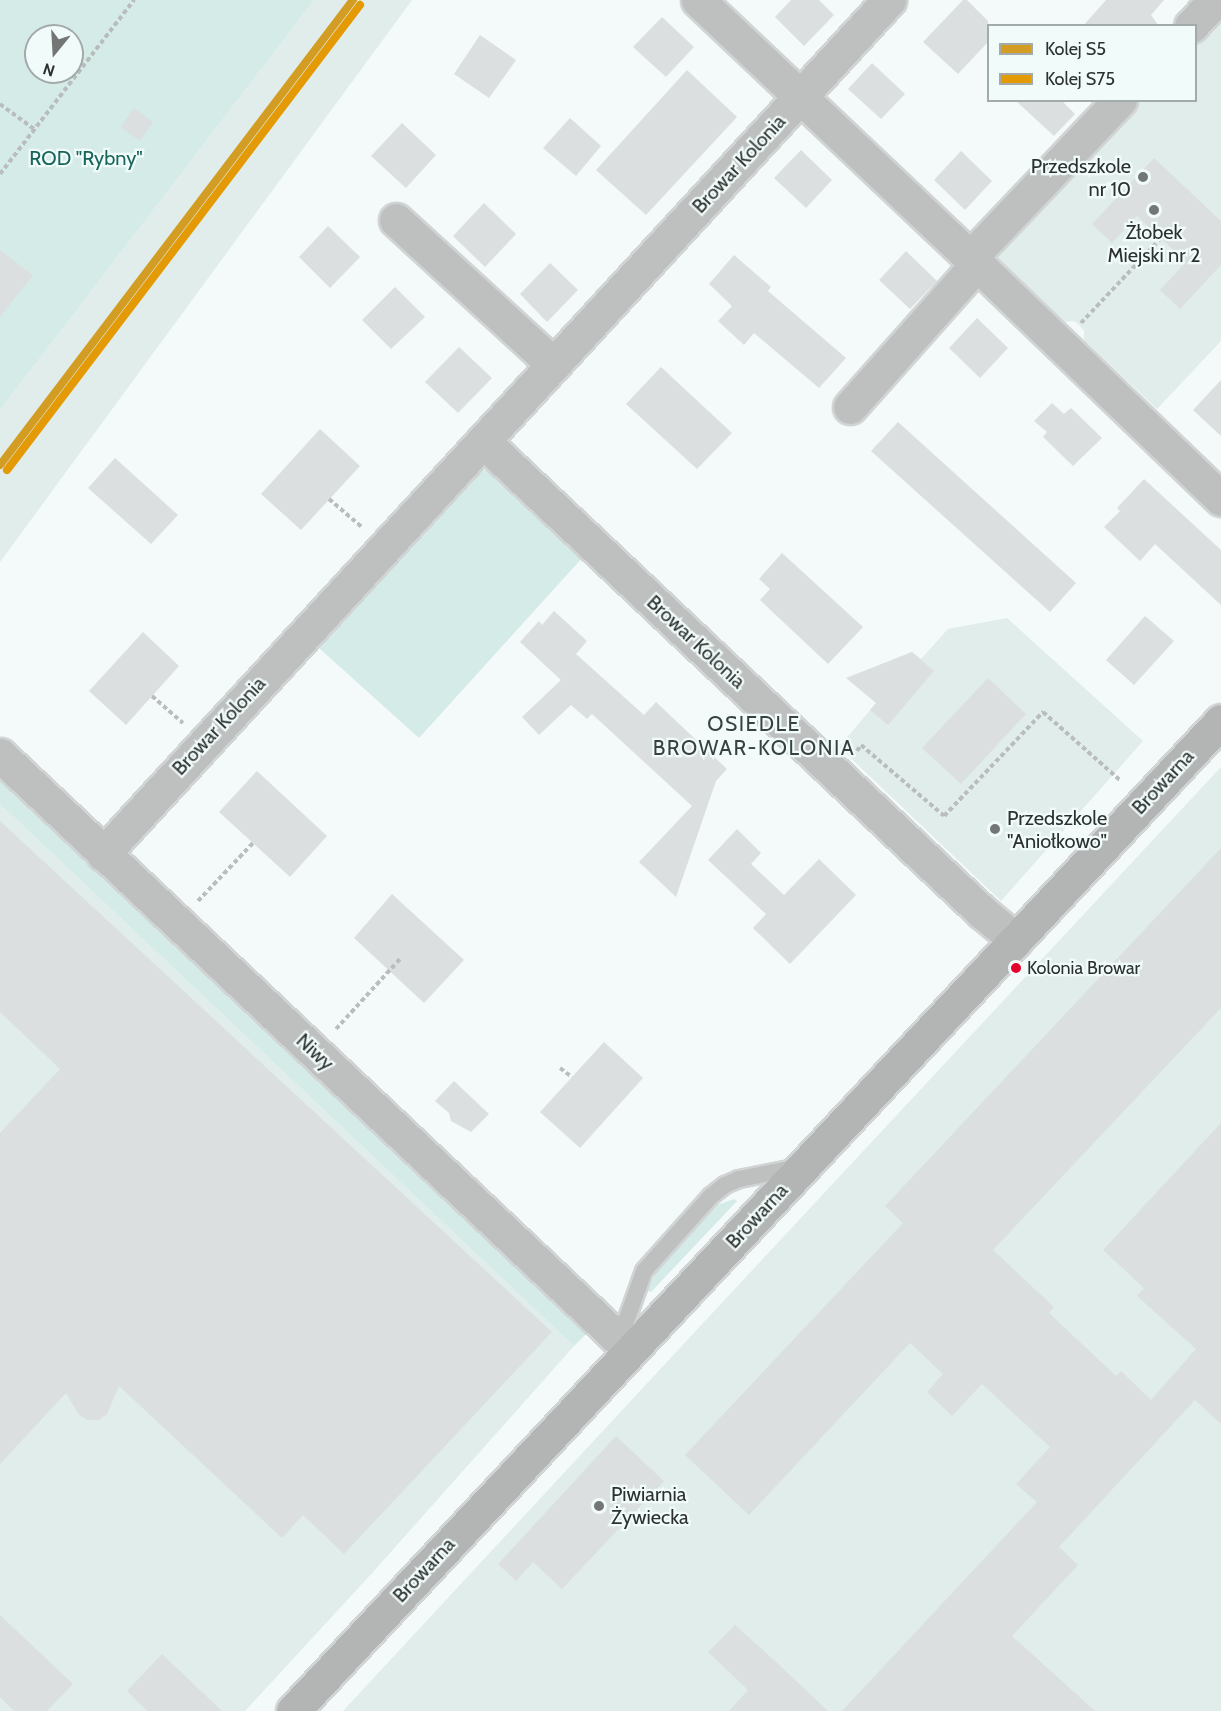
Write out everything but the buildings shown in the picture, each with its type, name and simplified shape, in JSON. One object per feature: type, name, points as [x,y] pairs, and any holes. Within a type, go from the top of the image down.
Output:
[{"type":"street","name":"Browar Kolonia","points":[[698,0],[1218,489]]},
{"type":"street","name":"Browar Kolonia","points":[[103,854],[889,0]]},
{"type":"street","points":[[1193,24],[1215,0]]},
{"type":"street","points":[[850,407],[974,261],[1118,102]]},
{"type":"street","points":[[396,220],[554,365]]},
{"type":"street","name":"Browar Kolonia","points":[[483,441],[973,904],[1016,940]]},
{"type":"street","name":"Browarna","points":[[293,1711],[1221,720]]},
{"type":"street","name":"Niwy","points":[[0,755],[630,1350]]},
{"type":"lane","points":[[630,1350],[624,1327],[644,1271],[711,1196],[725,1185],[739,1179],[803,1166]]},
{"type":"path","points":[[0,174],[134,0]]},
{"type":"path","points":[[0,104],[34,129]]},
{"type":"path","points":[[1079,325],[1161,238]]},
{"type":"path","points":[[329,499],[386,547]]},
{"type":"path","points":[[152,696],[204,742]]},
{"type":"path","points":[[851,758],[861,745],[944,816],[1043,712],[1129,787]]},
{"type":"path","points":[[177,924],[253,843]]},
{"type":"path","points":[[315,1052],[400,959]]},
{"type":"path","points":[[560,1068],[572,1077]]},
{"type":"shaded area","points":[[314,0],[412,0],[0,562],[0,410]]},
{"type":"shaded area","name":"Przedszkole nr 10","points":[[1221,14],[1221,341],[1157,409],[1084,340],[1084,331],[1079,325],[1074,321],[1065,322],[991,253],[1136,102],[1197,102],[1197,39]]},
{"type":"shaded area","name":"Przedszkole \"Aniołkowo\"","points":[[1007,618],[1143,741],[1001,901],[839,747],[893,683],[881,673],[892,660],[912,652],[921,659],[948,629]]},
{"type":"shaded area","points":[[1221,767],[1221,1711],[343,1711],[705,1321]]},
{"type":"shaded area","points":[[0,804],[574,1346],[373,1572],[245,1711],[0,1711]]},
{"type":"green space","name":"ROD \"Rybny\"","points":[[0,0],[314,0],[0,410]]},
{"type":"green space","points":[[486,470],[583,557],[419,738],[319,648],[477,471]]},
{"type":"green space","points":[[0,777],[588,1332],[574,1346],[0,804]]},
{"type":"green space","points":[[734,1199],[737,1201],[651,1292],[648,1291],[657,1269],[717,1205]]},
{"type":"rail line","name":"S5","points":[[0,465],[353,0]]},
{"type":"rail line","name":"S75","points":[[7,470],[360,5]]},
{"type":"place","name":"Przedszkole nr 10","points":[[1143,177]]},
{"type":"place","name":"Żłobek Miejski nr 2","points":[[1154,210]]},
{"type":"place","name":"Przedszkole \"Aniołkowo\"","points":[[995,829]]},
{"type":"place","name":"Kolonia Browar","points":[[1016,968]]},
{"type":"place","name":"Piwiarnia Żywiecka","points":[[599,1506]]},
{"type":"district","name":"OSIEDLE BROWAR-KOLONIA","points":[[754,736]]}]
